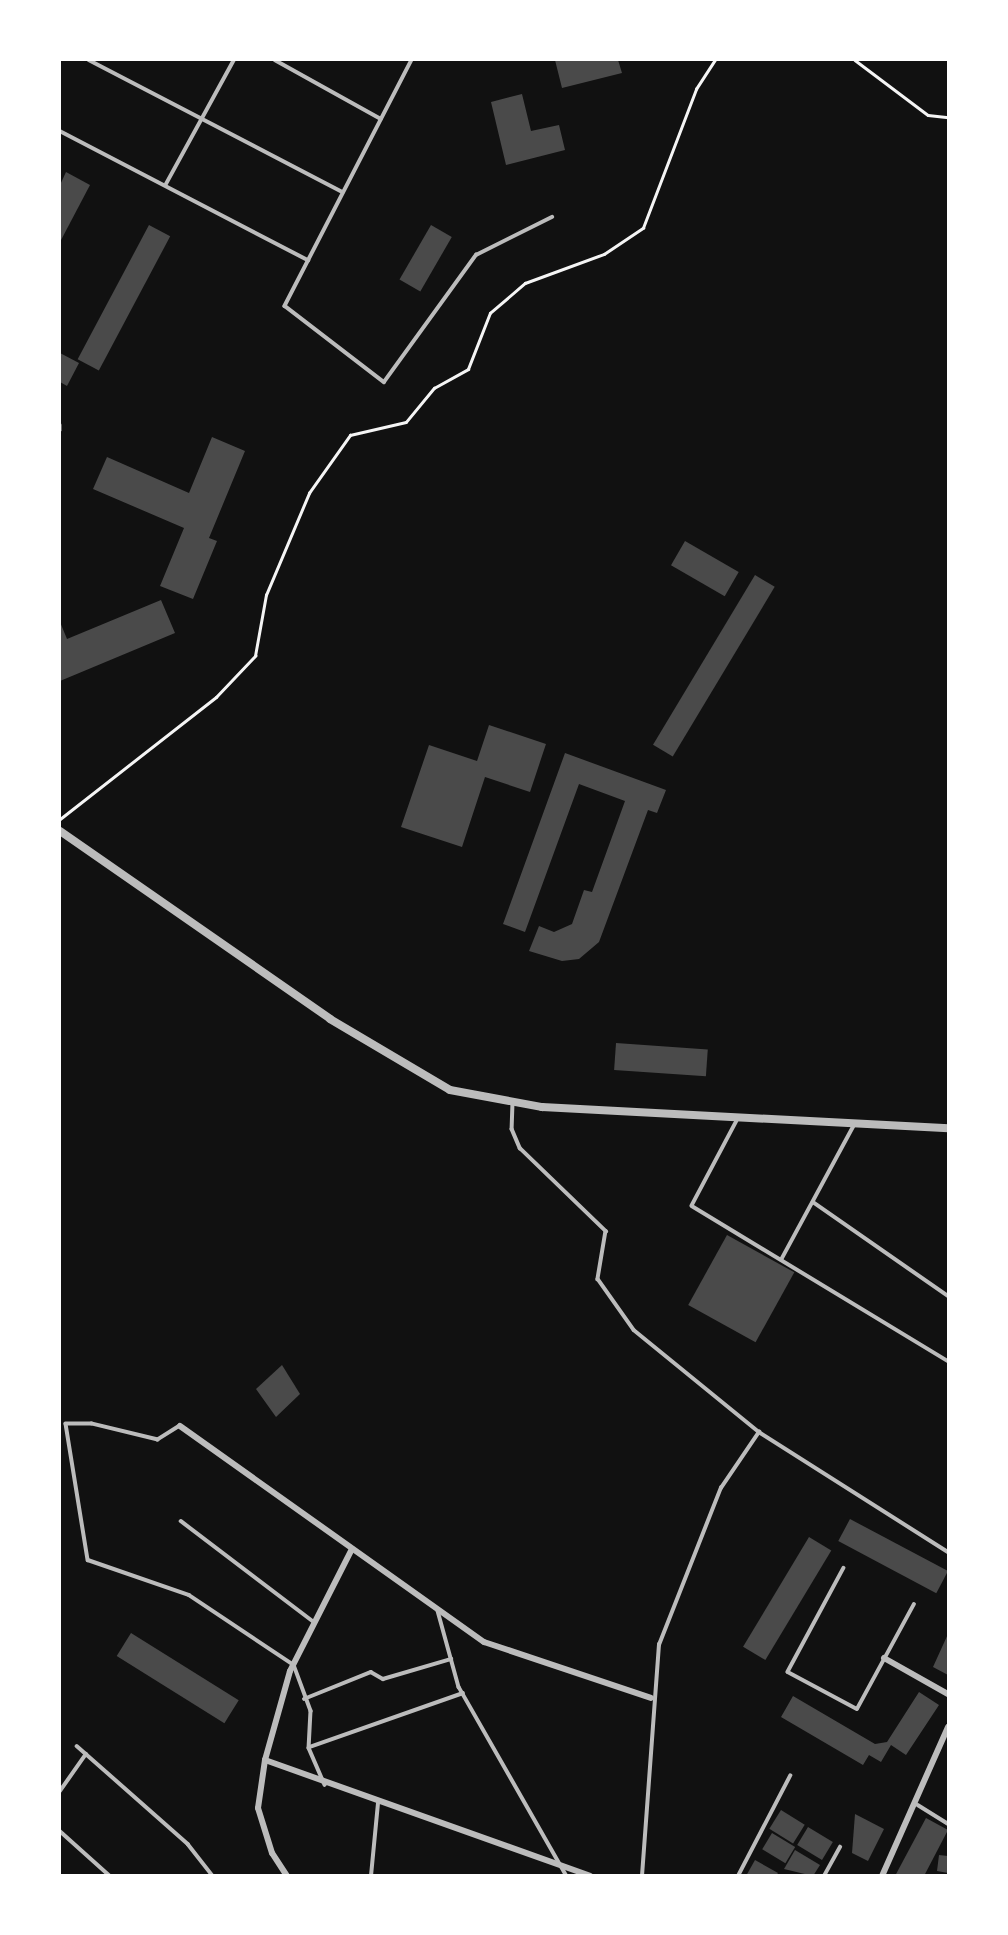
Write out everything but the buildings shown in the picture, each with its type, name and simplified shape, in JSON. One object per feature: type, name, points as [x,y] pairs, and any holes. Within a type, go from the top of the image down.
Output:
[{"type":"street","points":[[60,831],[394,1060],[450,1090],[513,1103],[948,1128]]},
{"type":"street","points":[[180,1426],[484,1642],[651,1698]]},
{"type":"street","points":[[287,1875],[272,1853],[258,1808],[265,1760],[294,1665],[352,1549]]},
{"type":"street","points":[[884,1658],[948,1694]]},
{"type":"street","points":[[882,1875],[918,1805],[948,1727]]},
{"type":"street","points":[[265,1760],[325,1785],[590,1875]]},
{"type":"lane","points":[[89,60],[201,114],[343,192]]},
{"type":"lane","points":[[166,184],[201,114],[234,60]]},
{"type":"lane","points":[[275,60],[381,119]]},
{"type":"lane","points":[[412,60],[285,306],[384,382],[476,255],[552,217]]},
{"type":"lane","points":[[60,131],[308,260]]},
{"type":"lane","points":[[513,1103],[512,1129],[520,1148],[606,1231],[598,1279],[615,1307],[759,1432],[948,1552]]},
{"type":"lane","points":[[739,1117],[692,1206],[948,1361]]},
{"type":"lane","points":[[781,1260],[855,1123]]},
{"type":"lane","points":[[813,1202],[948,1296]]},
{"type":"lane","points":[[180,1426],[158,1440],[92,1423],[66,1424],[88,1559],[189,1595],[294,1665],[304,1699],[311,1711],[309,1748],[325,1785]]},
{"type":"lane","points":[[642,1875],[651,1698],[659,1645],[721,1488],[759,1432]]},
{"type":"lane","points":[[181,1521],[316,1623]]},
{"type":"lane","points":[[844,1567],[788,1672],[857,1709],[914,1604]]},
{"type":"lane","points":[[437,1609],[463,1693],[567,1875]]},
{"type":"lane","points":[[304,1699],[371,1672],[383,1679],[451,1659]]},
{"type":"lane","points":[[309,1748],[463,1693]]},
{"type":"lane","points":[[77,1746],[188,1844],[213,1875]]},
{"type":"lane","points":[[60,1791],[86,1754]]},
{"type":"lane","points":[[738,1875],[790,1776]]},
{"type":"lane","points":[[371,1875],[378,1803]]},
{"type":"lane","points":[[918,1805],[948,1824]]},
{"type":"lane","points":[[60,1831],[110,1875]]},
{"type":"lane","points":[[824,1875],[840,1847]]},
{"type":"path","points":[[60,819],[216,697],[255,656],[266,596],[309,493],[351,435],[406,422],[435,388],[468,369],[489,313],[525,282],[604,254],[643,228],[696,89],[715,60]]},
{"type":"path","points":[[855,60],[928,115],[948,117]]}]
